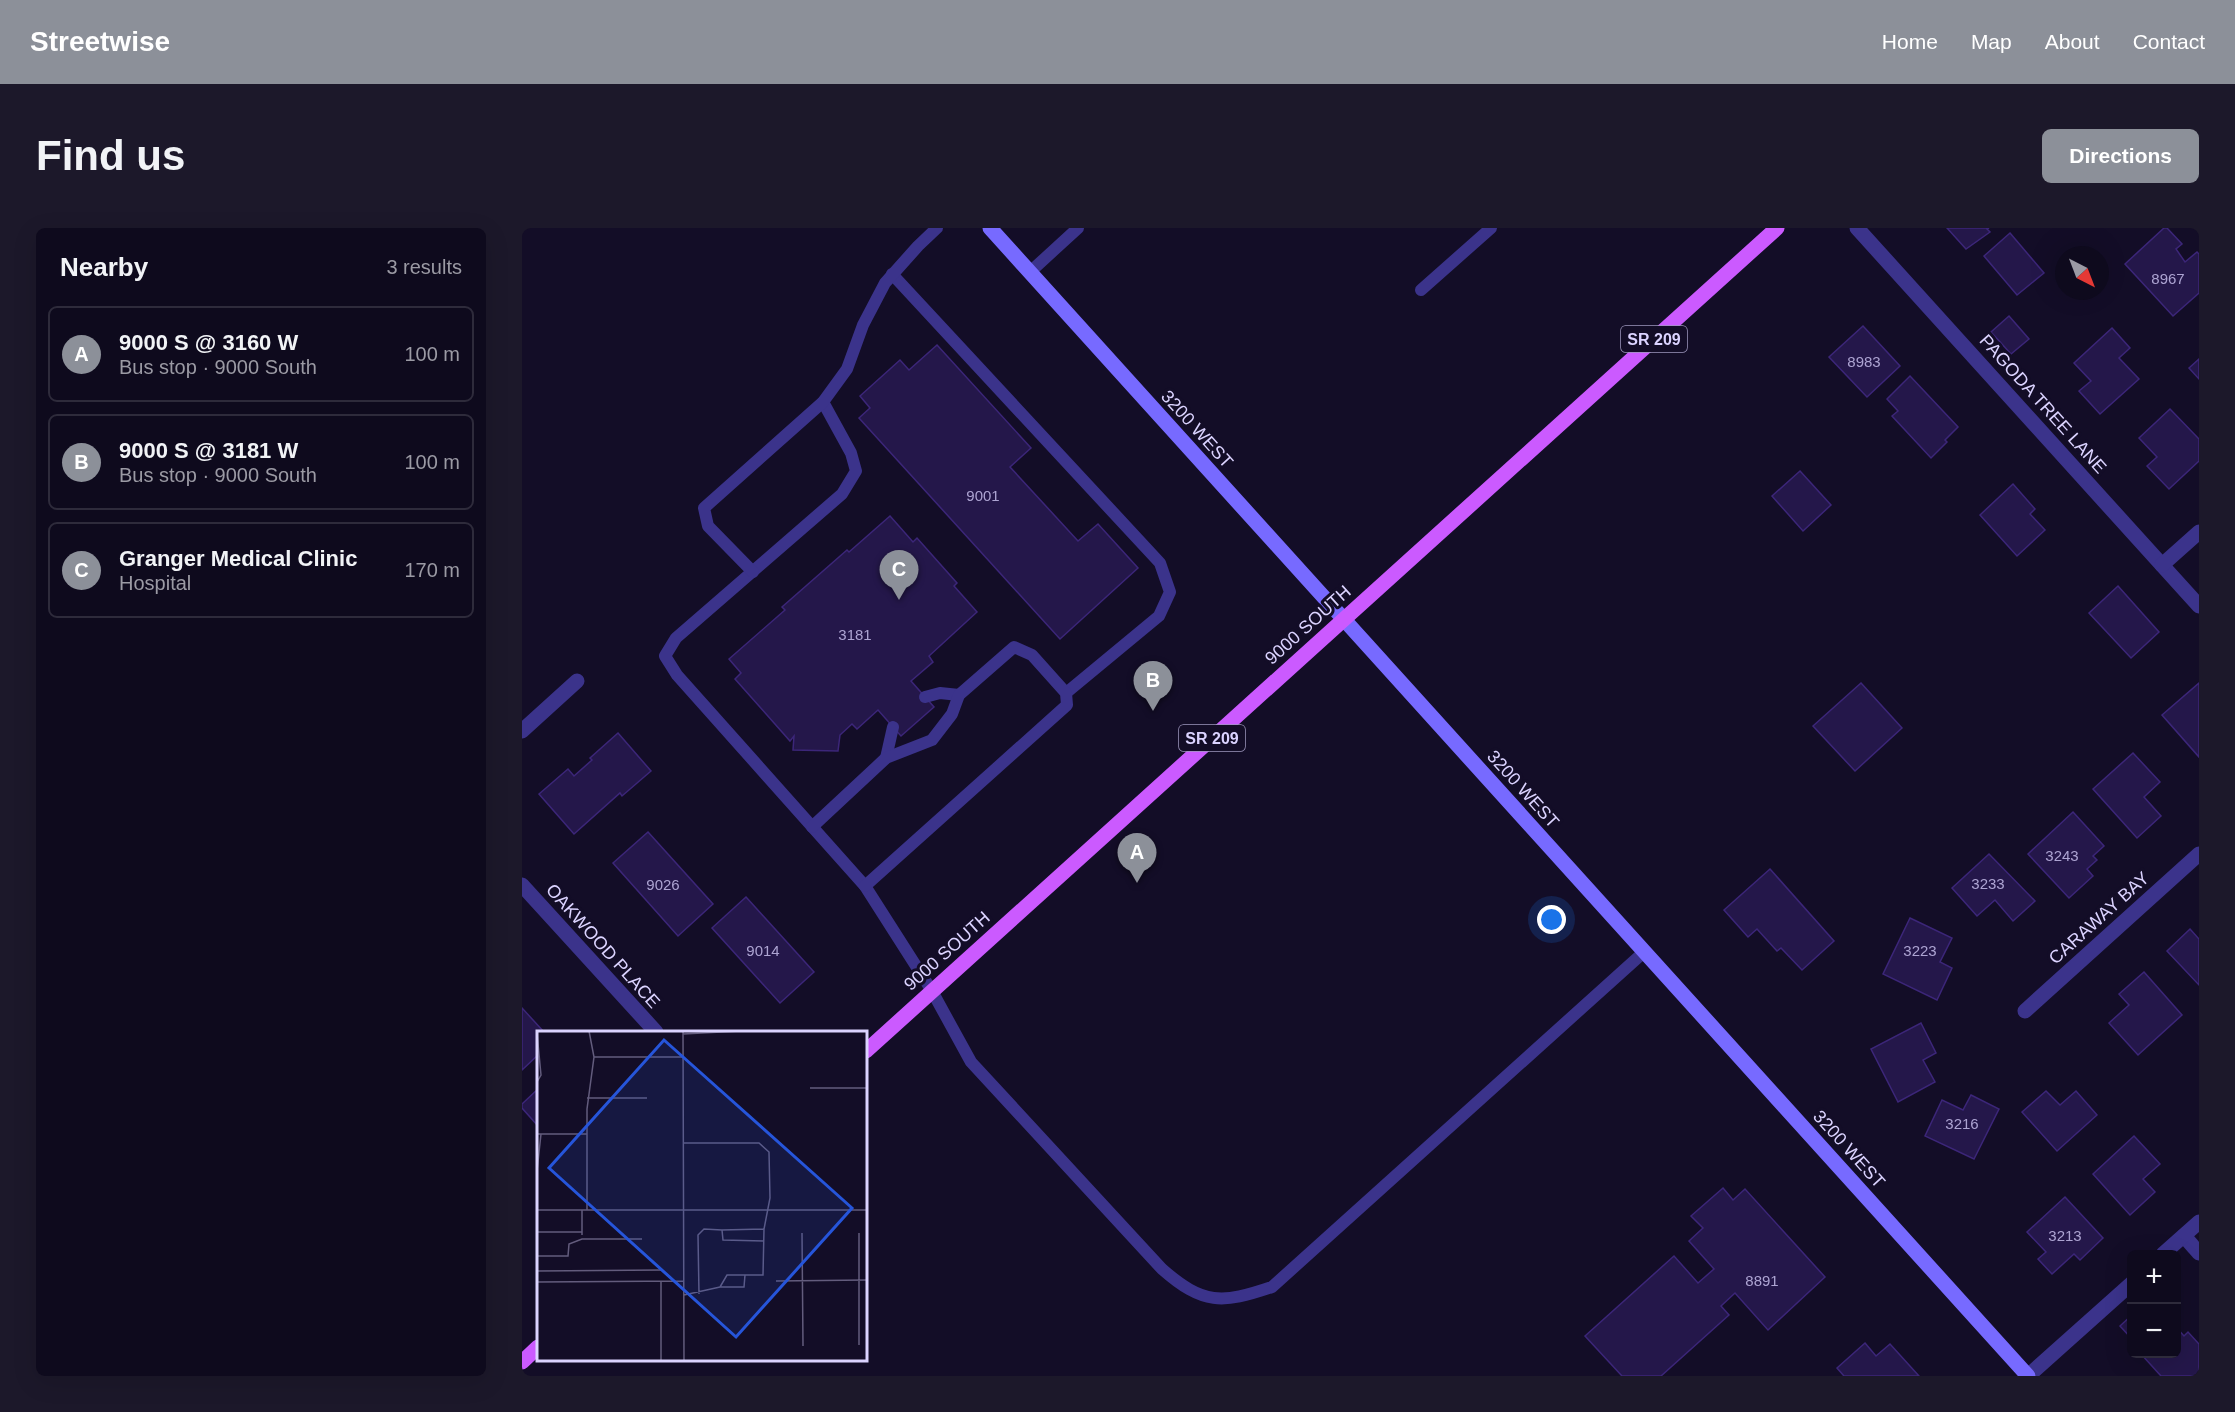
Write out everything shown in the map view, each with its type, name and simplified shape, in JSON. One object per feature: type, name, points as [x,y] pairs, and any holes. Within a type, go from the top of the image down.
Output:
[{"type":"main road","name":"9000 SOUTH","points":[[867,1050],[1777,228]]},
{"type":"main road","points":[[522,1362],[537,1348]]},
{"type":"street","name":"3200 WEST","points":[[990,228],[2028,1376]]},
{"type":"street","name":"PAGODA TREE LANE","points":[[1857,228],[2199,606]]},
{"type":"street","points":[[2162,565],[2199,532]]},
{"type":"street","points":[[522,731],[577,681]]},
{"type":"street","name":"CARAWAY BAY","points":[[2025,1011],[2199,854]]},
{"type":"street","name":"OAKWOOD PLACE","points":[[522,885],[655,1031]]},
{"type":"street","points":[[2168,1250],[2199,1222]]},
{"type":"street","points":[[2184,1236],[2199,1253]]},
{"type":"street","points":[[2028,1376],[2127,1287]]},
{"type":"lane","points":[[753,572],[708,526],[704,508],[823,402],[847,369],[863,325],[885,283],[937,228]]},
{"type":"lane","points":[[1030,272],[1078,228]]},
{"type":"lane","points":[[1421,290],[1491,228]]},
{"type":"lane","points":[[892,274],[1160,563],[1170,592],[1158,616],[1066,693]]},
{"type":"lane","points":[[823,402],[851,453],[856,471],[842,494],[676,638],[665,656],[677,675],[865,886],[932,991],[971,1062],[1162,1269],[1182,1287],[1200,1296],[1222,1300],[1246,1296],[1272,1287],[1644,952]]},
{"type":"lane","points":[[812,826],[886,758],[932,740],[952,714],[959,695],[1014,647],[1032,655],[1066,693],[1067,705],[865,886]]},
{"type":"lane","points":[[925,697],[940,693],[959,695]]},
{"type":"lane","points":[[886,758],[893,727]]},
{"type":"building","points":[[1947,228],[1989,228],[1987,229],[1990,232],[1966,249]]},
{"type":"building","points":[[2164,228],[2167,228],[2182,244],[2176,249],[2185,262],[2197,252],[2199,254],[2199,293],[2173,316],[2125,264]]},
{"type":"building","points":[[2010,233],[2044,273],[2017,295],[1984,256]]},
{"type":"building","points":[[2009,316],[2029,339],[2011,354],[1991,332]]},
{"type":"building","points":[[1863,326],[1900,366],[1867,397],[1829,357]]},
{"type":"building","points":[[2112,328],[2130,348],[2119,358],[2139,379],[2100,414],[2079,391],[2091,381],[2074,363]]},
{"type":"building","points":[[937,345],[1031,448],[1010,467],[1078,541],[1098,524],[1138,568],[1060,639],[859,418],[870,408],[860,396],[900,360],[909,370]]},
{"type":"building","points":[[2199,359],[2199,379],[2189,368]]},
{"type":"building","points":[[1910,376],[1958,427],[1931,458],[1892,416],[1898,411],[1887,399]]},
{"type":"building","points":[[2170,409],[2199,439],[2199,461],[2169,489],[2147,466],[2157,457],[2139,438]]},
{"type":"building","points":[[1800,471],[1831,505],[1803,531],[1772,496]]},
{"type":"building","points":[[2013,484],[2035,509],[2030,514],[2045,530],[2017,556],[1980,515]]},
{"type":"building","points":[[890,516],[913,542],[917,538],[957,583],[954,586],[977,612],[929,656],[933,662],[911,681],[934,707],[901,736],[878,710],[857,729],[852,724],[840,735],[838,751],[793,750],[794,736],[790,741],[735,679],[741,673],[729,659],[785,610],[782,607]]},
{"type":"building","points":[[2118,586],[2159,632],[2131,658],[2089,613]]},
{"type":"building","points":[[1861,683],[1902,728],[1855,771],[1813,726]]},
{"type":"building","points":[[2199,683],[2199,757],[2162,715]]},
{"type":"building","points":[[618,733],[651,771],[622,796],[620,793],[574,834],[539,794],[568,769],[574,776]]},
{"type":"building","points":[[2133,753],[2160,782],[2144,797],[2161,816],[2137,838],[2093,789]]},
{"type":"building","points":[[2073,812],[2104,846],[2093,856],[2097,860],[2087,869],[2093,876],[2069,898],[2028,854]]},
{"type":"building","points":[[648,832],[713,904],[678,936],[613,863]]},
{"type":"building","points":[[1989,854],[2035,901],[2013,921],[1995,900],[1977,916],[1952,888]]},
{"type":"building","points":[[1770,869],[1834,941],[1802,970],[1781,948],[1777,951],[1757,929],[1748,937],[1724,910]]},
{"type":"building","points":[[746,897],[814,972],[780,1003],[712,928]]},
{"type":"building","points":[[1910,918],[1952,938],[1940,962],[1952,968],[1937,1000],[1883,974]]},
{"type":"building","points":[[2190,929],[2199,939],[2199,985],[2167,951]]},
{"type":"building","points":[[2144,972],[2182,1015],[2138,1055],[2109,1023],[2129,1005],[2119,994]]},
{"type":"building","points":[[522,1008],[543,1031],[537,1031],[537,1056],[522,1070]]},
{"type":"building","points":[[1921,1023],[1936,1053],[1923,1060],[1935,1082],[1898,1102],[1871,1049]]},
{"type":"building","points":[[537,1090],[537,1125],[522,1108],[522,1104]]},
{"type":"building","points":[[2046,1091],[2060,1105],[2076,1091],[2097,1115],[2057,1151],[2022,1112]]},
{"type":"building","points":[[1971,1095],[1999,1109],[1974,1159],[1925,1136],[1942,1100],[1963,1110]]},
{"type":"building","points":[[2134,1136],[2160,1164],[2143,1179],[2155,1192],[2130,1215],[2093,1174]]},
{"type":"building","points":[[1723,1188],[1733,1200],[1745,1189],[1825,1277],[1768,1330],[1735,1293],[1721,1306],[1729,1315],[1661,1376],[1622,1376],[1585,1336],[1674,1256],[1698,1283],[1714,1269],[1689,1241],[1703,1228],[1691,1216]]},
{"type":"building","points":[[2065,1197],[2103,1238],[2080,1260],[2074,1254],[2052,1274],[2038,1259],[2046,1252],[2027,1232]]},
{"type":"building","points":[[2127,1320],[2127,1334],[2120,1326]]},
{"type":"building","points":[[2188,1332],[2199,1344],[2199,1376],[2161,1376],[2145,1358],[2181,1358],[2181,1333],[2184,1336]]},
{"type":"building","points":[[1865,1343],[1876,1356],[1890,1344],[1919,1376],[1844,1376],[1837,1368]]},
{"type":"place","name":"Granger Medical Clinic","points":[[899,600]]},
{"type":"place","name":"9000 S @ 3181 W","points":[[1153,711]]},
{"type":"place","name":"9000 S @ 3160 W","points":[[1137,883]]}]
